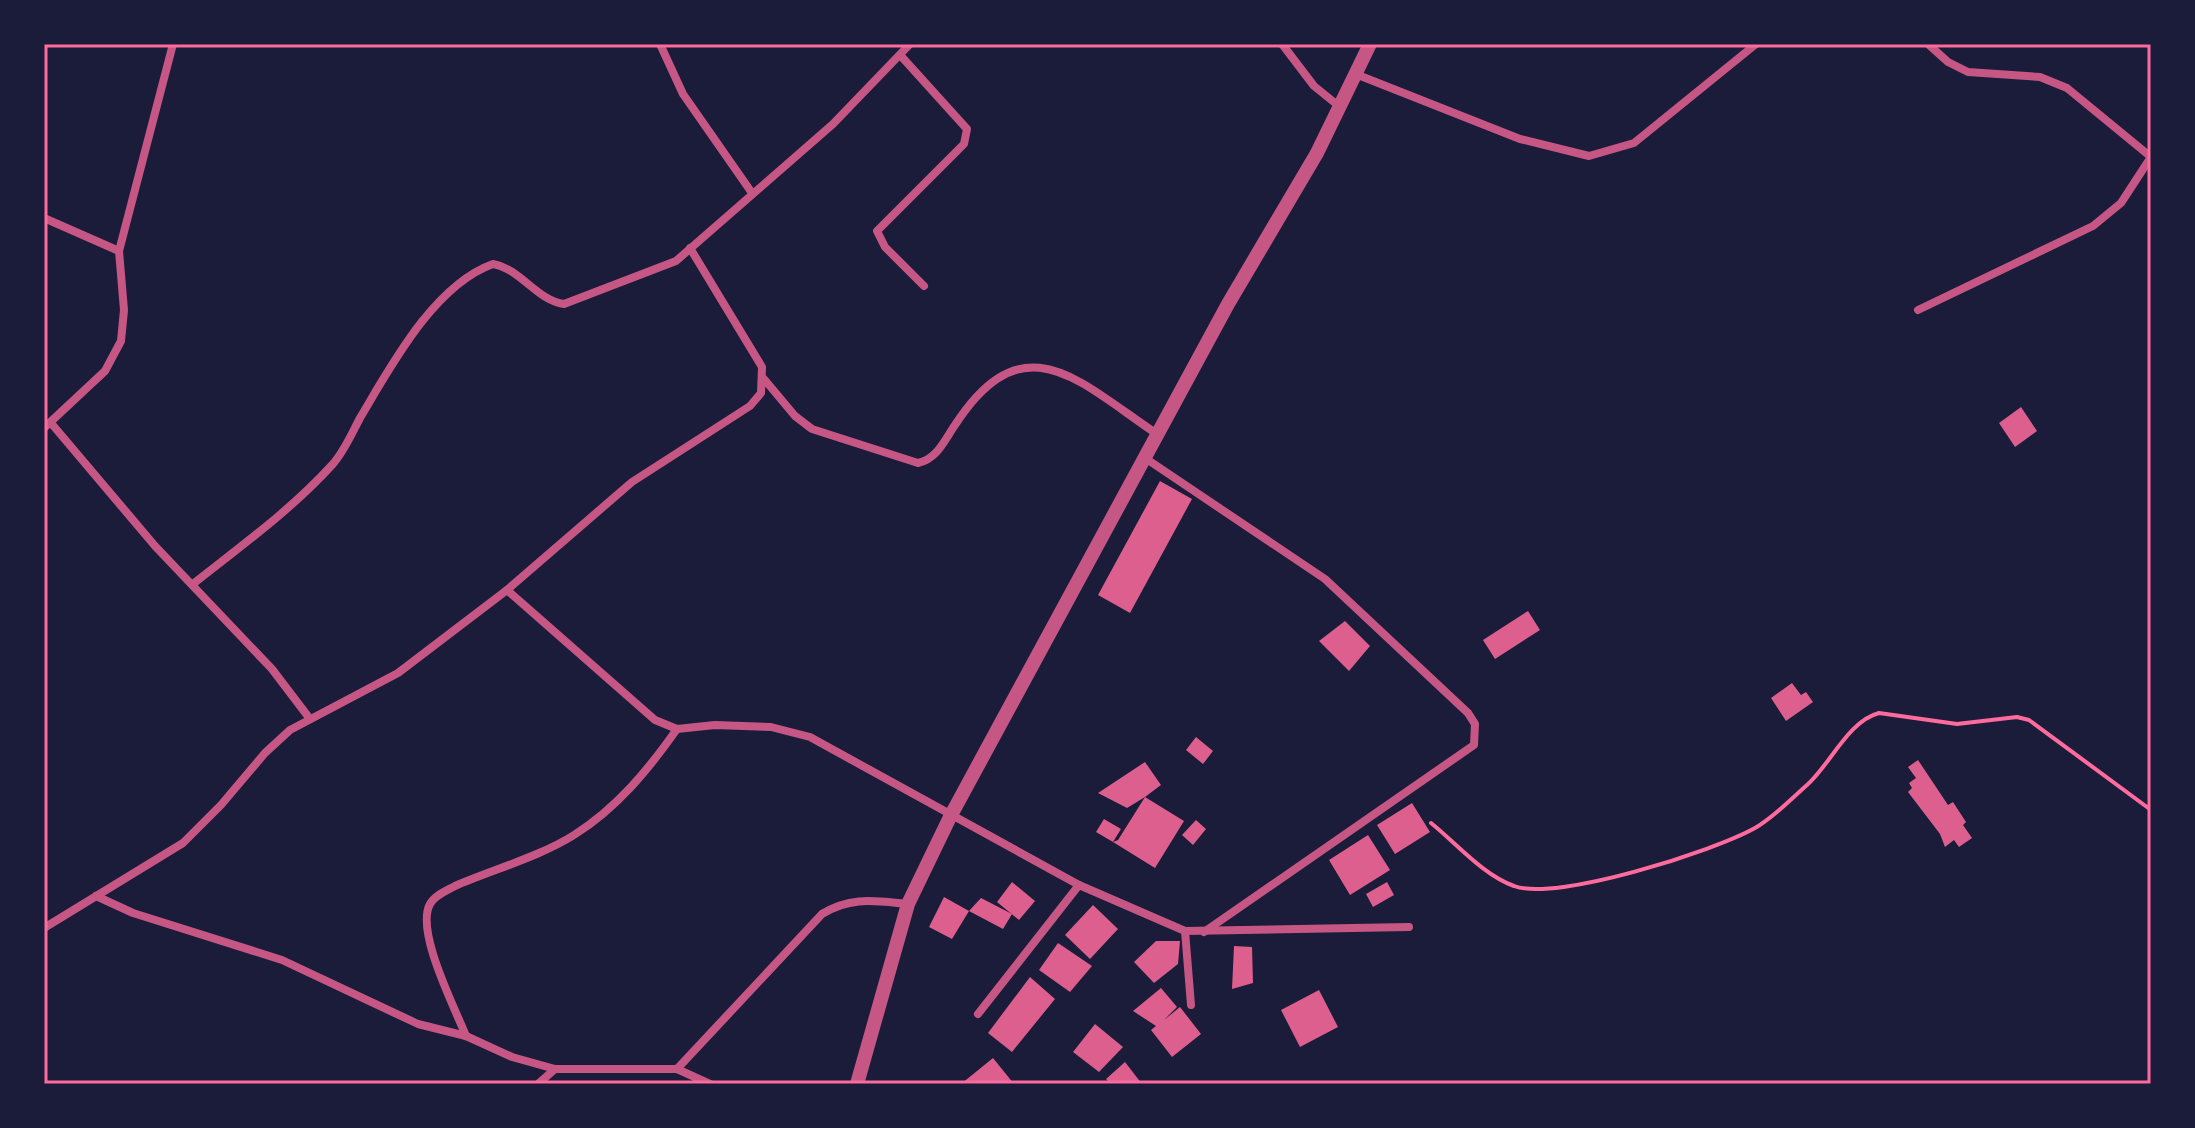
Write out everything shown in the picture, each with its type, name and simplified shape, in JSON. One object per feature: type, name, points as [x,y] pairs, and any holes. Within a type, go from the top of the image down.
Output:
[{"type":"street","points":[[173,44],[119,251],[124,310],[121,341],[105,371],[48,426],[155,546],[272,669],[310,719]]},
{"type":"street","points":[[660,44],[683,94],[752,193]]},
{"type":"street","points":[[193,584],[276,518],[334,463],[389,369],[422,323],[455,286],[481,268],[493,264],[507,266],[553,302],[564,304],[676,261],[833,124],[910,44]]},
{"type":"street","points":[[1282,44],[1314,86],[1341,108]]},
{"type":"street","points":[[857,1084],[908,904],[950,817],[1157,434],[1341,108],[1370,44]]},
{"type":"street","points":[[1358,75],[1520,139],[1589,156],[1634,143],[1756,44]]},
{"type":"street","points":[[1918,310],[2093,226],[2121,203],[2151,157],[2067,88],[2040,77],[1968,72],[1948,62],[1928,44]]},
{"type":"street","points":[[901,56],[967,129],[964,144],[877,231],[885,247],[924,286]]},
{"type":"street","points":[[44,218],[119,251]]},
{"type":"street","points":[[44,928],[183,843],[290,730],[398,673],[507,590],[632,482],[750,406],[761,393],[764,379],[762,367],[690,248]]},
{"type":"street","points":[[764,379],[795,416],[812,429],[918,463],[935,456],[972,399],[987,385],[1005,374],[1035,365],[1046,365],[1073,378],[1157,434]]},
{"type":"street","points":[[1145,458],[1325,579],[1468,713],[1475,724],[1474,745],[1203,932]]},
{"type":"street","points":[[507,590],[655,720],[677,729],[715,725],[789,730],[810,737],[950,817],[1079,885],[1185,931],[1409,927]]},
{"type":"street","points":[[466,1036],[432,950],[426,920],[428,906],[436,896],[455,886],[573,836],[621,799],[649,769],[677,729]]},
{"type":"street","points":[[978,1014],[1079,885]]},
{"type":"street","points":[[96,896],[133,913],[282,960],[418,1024],[466,1036],[512,1057],[555,1069],[654,1066],[677,1069],[710,1084]]},
{"type":"street","points":[[677,1069],[822,914],[839,904],[857,899],[908,904]]},
{"type":"street","points":[[1185,931],[1191,1005]]},
{"type":"street","points":[[538,1084],[555,1069]]},
{"type":"path","points":[[1431,823],[1484,867],[1515,887],[1539,891],[1601,880],[1671,860],[1755,828],[1812,780],[1858,724],[1867,716],[1879,713],[1957,724],[2017,717],[2029,720],[2151,810]]},
{"type":"building","points":[[2021,407],[2037,431],[2015,447],[1999,423]]},
{"type":"building","points":[[1160,481],[1192,499],[1130,613],[1098,595]]},
{"type":"building","points":[[1528,611],[1540,630],[1495,659],[1483,640]]},
{"type":"building","points":[[1345,621],[1370,646],[1349,671],[1319,641]]},
{"type":"building","points":[[1792,683],[1801,695],[1806,692],[1813,702],[1786,721],[1771,698]]},
{"type":"building","points":[[1196,737],[1213,751],[1203,764],[1186,750]]},
{"type":"building","points":[[1918,760],[1948,805],[1953,802],[1966,822],[1963,825],[1972,838],[1959,847],[1954,840],[1945,847],[1940,834],[1908,792],[1912,788],[1909,783],[1916,778],[1908,767]]},
{"type":"building","points":[[1145,762],[1161,785],[1145,797],[1127,808],[1098,793]]},
{"type":"building","points":[[1145,797],[1184,821],[1155,868],[1113,842],[1118,840]]},
{"type":"building","points":[[1412,803],[1430,832],[1395,854],[1377,825]]},
{"type":"building","points":[[1104,819],[1121,829],[1113,842],[1096,832]]},
{"type":"building","points":[[1196,820],[1206,829],[1193,845],[1182,835]]},
{"type":"building","points":[[1368,835],[1390,870],[1350,895],[1329,860]]},
{"type":"building","points":[[1012,882],[1035,901],[1019,920],[997,902]]},
{"type":"building","points":[[1387,882],[1394,895],[1373,907],[1366,894]]},
{"type":"building","points":[[944,897],[969,911],[952,939],[929,927]]},
{"type":"building","points":[[981,898],[1012,914],[1003,929],[969,911]]},
{"type":"building","points":[[1093,905],[1118,929],[1090,959],[1065,935]]},
{"type":"building","points":[[1156,941],[1180,941],[1178,964],[1154,983],[1134,962]]},
{"type":"building","points":[[1058,943],[1092,966],[1070,992],[1039,970]]},
{"type":"building","points":[[1234,946],[1252,947],[1253,983],[1232,989]]},
{"type":"building","points":[[1030,977],[1055,999],[1012,1052],[988,1033]]},
{"type":"building","points":[[1161,988],[1177,1007],[1164,1020],[1180,1007],[1201,1034],[1172,1057],[1151,1030],[1156,1026],[1133,1011]]},
{"type":"building","points":[[1319,990],[1338,1027],[1300,1047],[1281,1010]]},
{"type":"building","points":[[1095,1024],[1123,1047],[1099,1072],[1073,1052]]},
{"type":"building","points":[[993,1058],[1014,1084],[961,1084]]},
{"type":"building","points":[[1125,1062],[1142,1084],[1111,1084],[1106,1079]]}]
